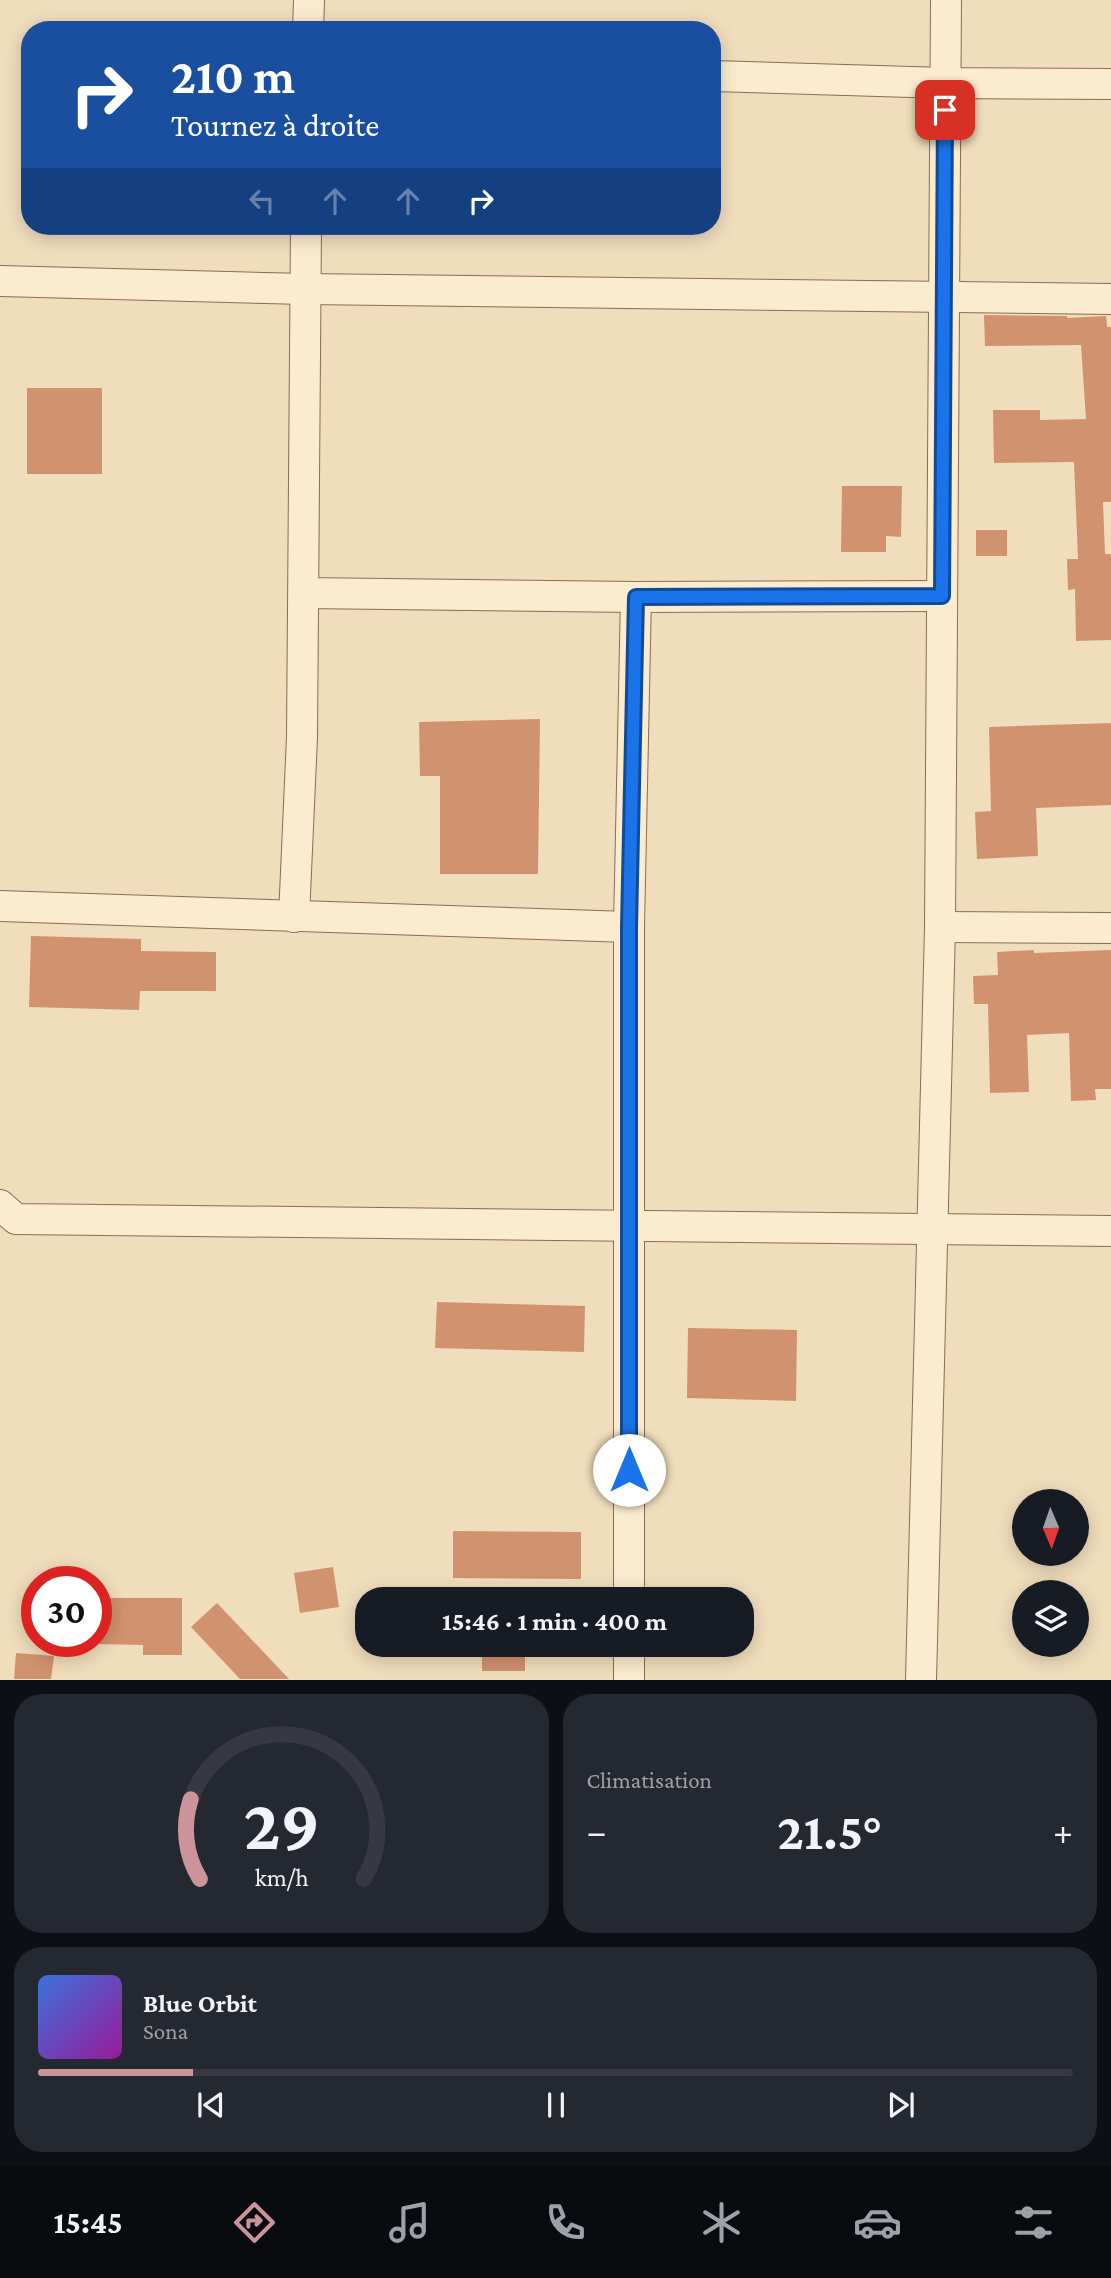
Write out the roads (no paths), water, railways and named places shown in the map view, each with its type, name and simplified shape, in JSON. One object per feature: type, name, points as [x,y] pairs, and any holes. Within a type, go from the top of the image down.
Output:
[{"type":"street","points":[[308,21],[309,0]]},
{"type":"street","points":[[921,1679],[940,927],[946,0]]},
{"type":"street","points":[[721,76],[945,83],[1111,84]]},
{"type":"street","points":[[293,917],[302,737],[306,235]]},
{"type":"street","points":[[0,281],[305,289],[1111,299]]},
{"type":"street","points":[[304,593],[636,597],[942,596]]},
{"type":"street","points":[[629,1587],[629,927],[636,597]]},
{"type":"street","points":[[0,906],[629,927]]},
{"type":"street","points":[[940,927],[1111,928]]},
{"type":"street","points":[[0,1205],[16,1219],[1111,1231]]},
{"type":"street","points":[[629,1657],[629,1679]]}]
